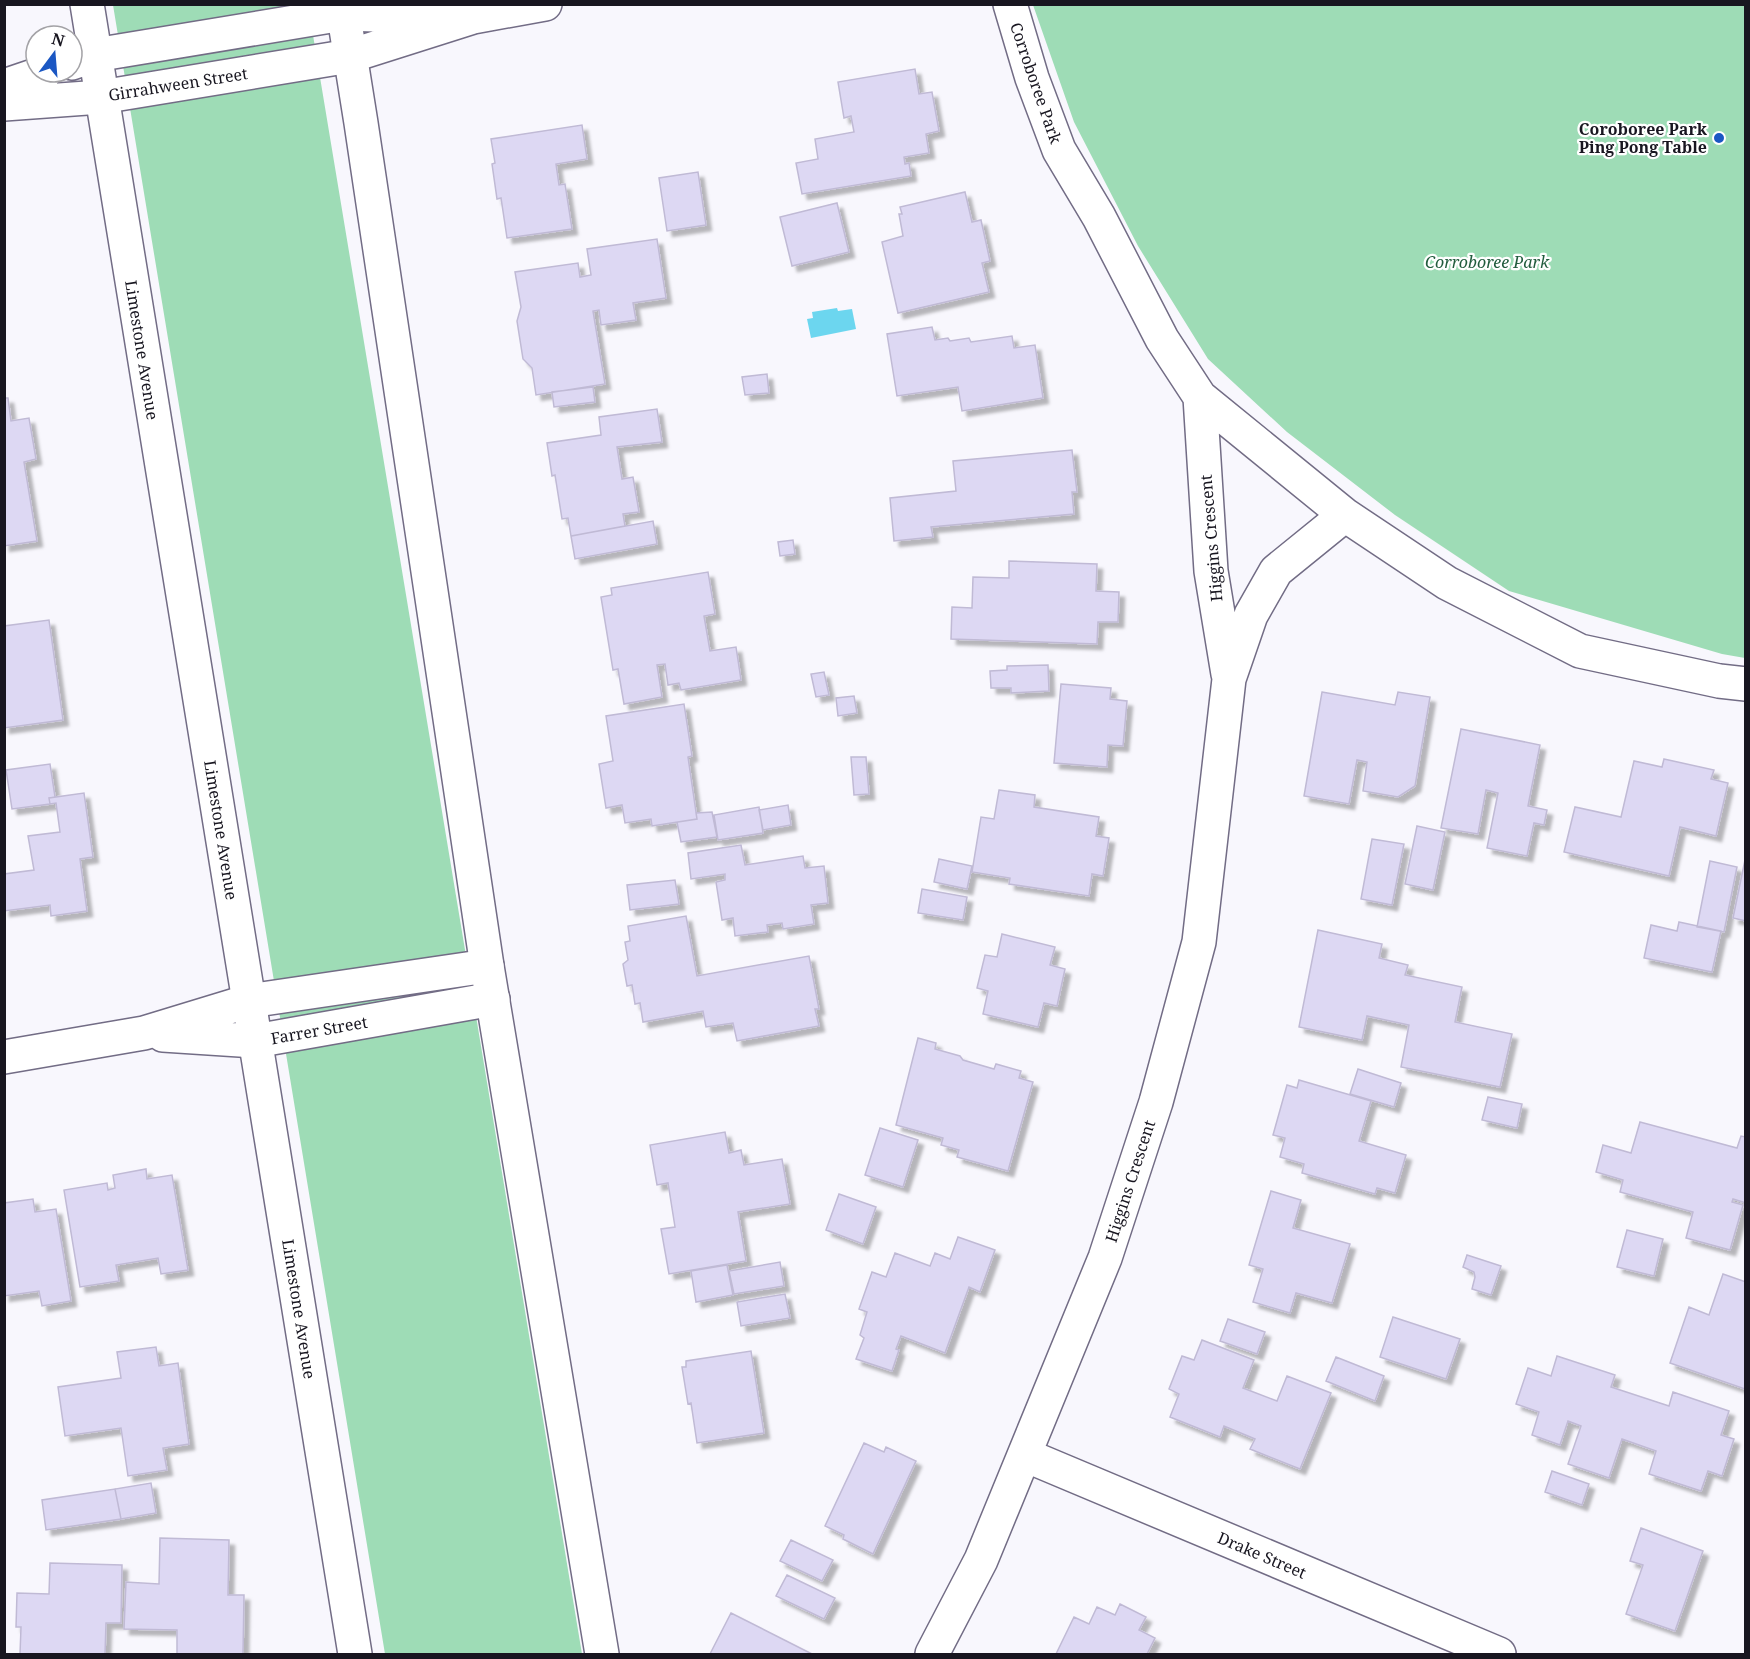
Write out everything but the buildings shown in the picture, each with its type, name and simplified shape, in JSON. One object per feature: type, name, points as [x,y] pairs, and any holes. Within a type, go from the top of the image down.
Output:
[{"type":"street","name":"Limestone Avenue","points":[[87,4],[84,59],[101,97],[355,1654]]},
{"type":"street","points":[[84,59],[343,9],[473,17],[545,4]]},
{"type":"street","name":"Corroboree Park","points":[[1010,4],[1032,78],[1059,150],[1099,217],[1162,339],[1200,397],[1345,515],[1447,583],[1580,651],[1719,681],[1746,684]]},
{"type":"street","points":[[343,9],[487,966],[602,1654]]},
{"type":"street","name":"Girrahween Street","points":[[4,104],[101,97],[351,56],[473,17]]},
{"type":"street","points":[[4,86],[24,79]]},
{"type":"street","name":"Higgins Crescent","points":[[1200,397],[1211,571],[1228,679]]},
{"type":"street","name":"Higgins Crescent","points":[[932,1654],[981,1560],[1105,1258],[1156,1102],[1199,942],[1228,679],[1251,615],[1276,572],[1345,515]]},
{"type":"street","name":"Farrer Street","points":[[4,1057],[144,1033],[249,1001],[487,966]]},
{"type":"street","name":"Farrer Street","points":[[144,1033],[255,1041],[493,999]]},
{"type":"street","name":"Drake Street","points":[[1025,1455],[1499,1654]]},
{"type":"green space","points":[[113,5],[308,5],[582,1654],[385,1654]]},
{"type":"green space","name":"Corroboree Park","points":[[1033,5],[1745,5],[1745,658],[1722,654],[1509,591],[1395,515],[1287,432],[1208,359],[1138,246],[1074,122]]},
{"type":"water","points":[[837,308],[838,311],[852,309],[856,329],[811,338],[807,319],[813,318],[812,312]]},
{"type":"place","name":"Coroboree Park Ping Pong Table","points":[[1719,138]]}]
